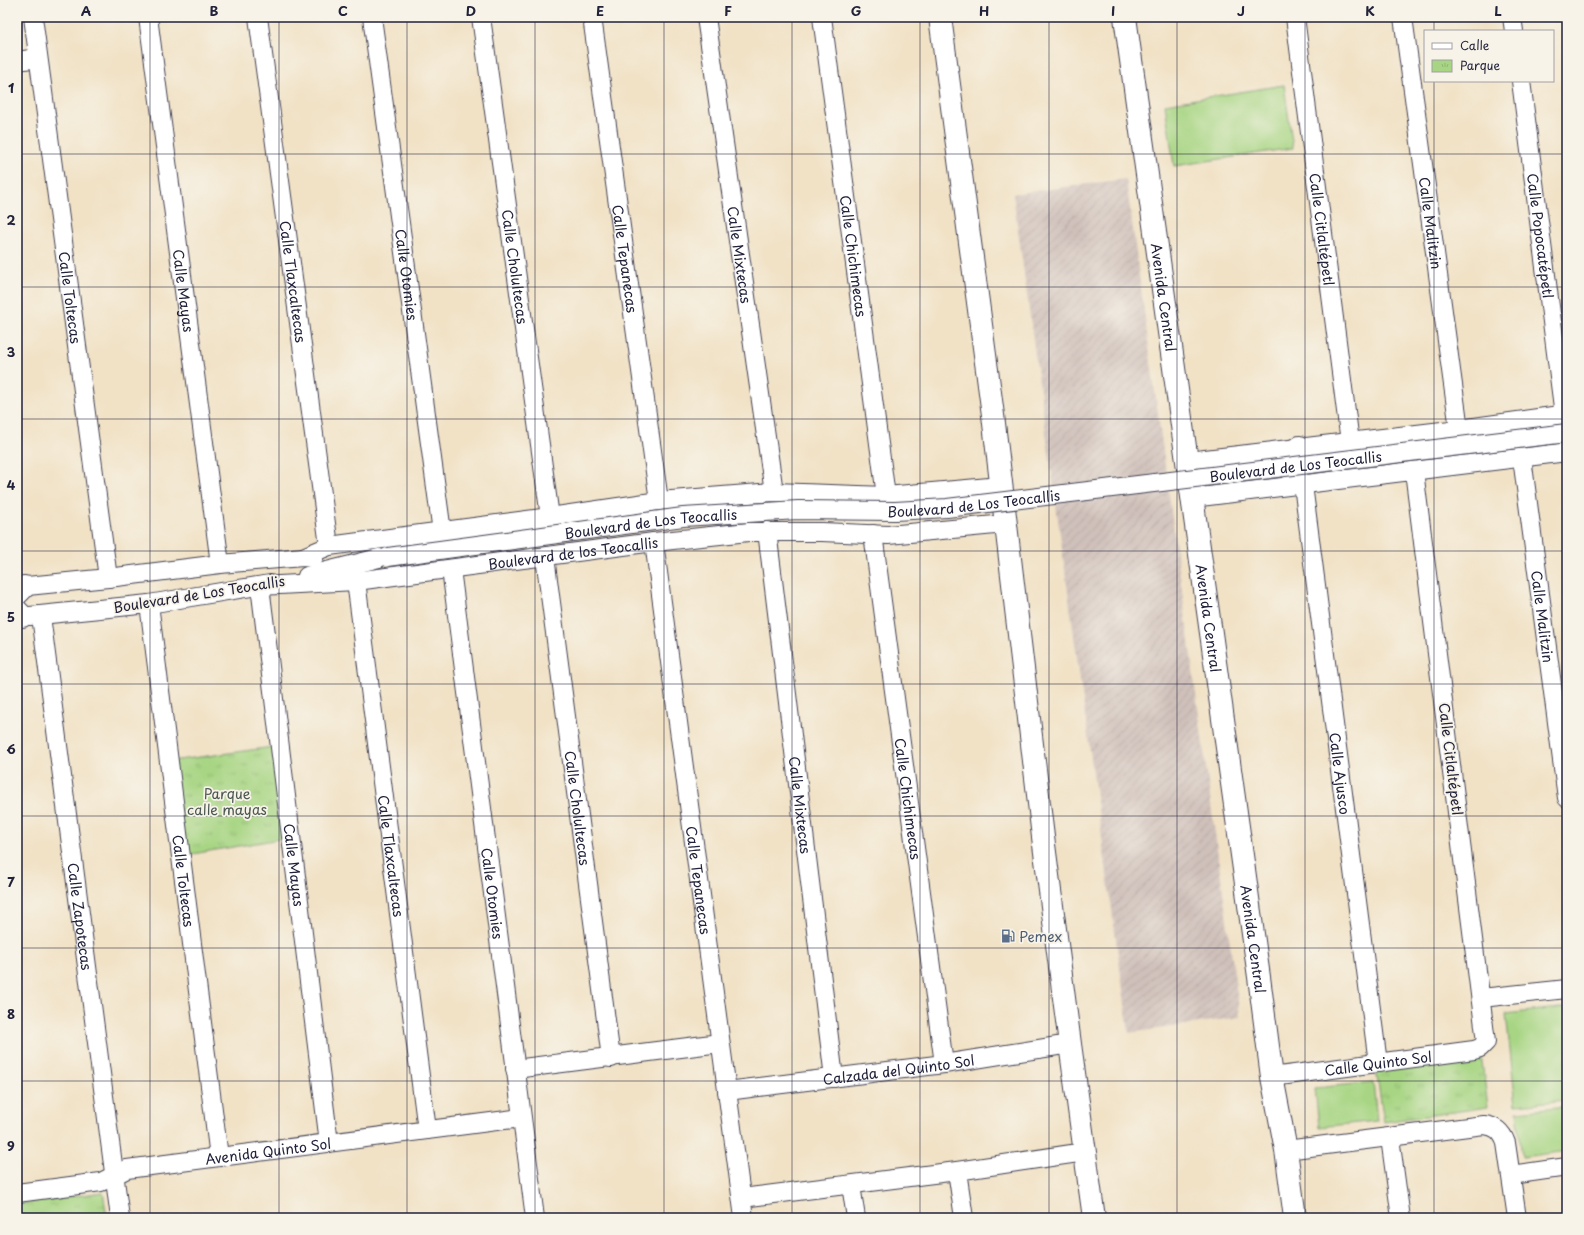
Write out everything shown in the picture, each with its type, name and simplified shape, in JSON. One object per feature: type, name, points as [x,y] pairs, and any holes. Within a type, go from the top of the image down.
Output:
[{"type":"main road","points":[[940,17],[1006,524],[1043,837],[1094,1218]]},
{"type":"main road","name":"Avenida Central","points":[[1125,17],[1260,977],[1272,1077],[1286,1150],[1295,1218]]},
{"type":"main road","points":[[1300,447],[1292,456],[1294,477],[1297,481],[1303,484]]},
{"type":"street","name":"Calle Toltecas","points":[[37,17],[38,58],[108,578]]},
{"type":"street","name":"Calle Mayas","points":[[148,17],[220,564]]},
{"type":"street","name":"Calle Tlaxcaltecas","points":[[258,17],[329,546]]},
{"type":"street","name":"Calle Otomies","points":[[372,17],[442,532]]},
{"type":"street","name":"Calle Cholultecas","points":[[481,17],[550,517]]},
{"type":"street","name":"Calle Tepanecas","points":[[592,17],[659,501]]},
{"type":"street","name":"Calle Mixtecas","points":[[706,17],[774,492]]},
{"type":"street","name":"Calle Chichimecas","points":[[822,17],[890,495]]},
{"type":"street","name":"Calle Citlaltépetl","points":[[1296,17],[1350,442]]},
{"type":"street","name":"Calle Malitzin","points":[[1403,17],[1459,430]]},
{"type":"street","points":[[1512,17],[1514,30]]},
{"type":"street","points":[[17,60],[38,58]]},
{"type":"street","name":"Calle Popocatépetl","points":[[1521,82],[1566,415]]},
{"type":"street","name":"Boulevard de Los Teocallis","points":[[1188,461],[1459,430],[1566,415]]},
{"type":"street","name":"Boulevard de Los Teocallis","points":[[24,615],[149,604],[260,586],[384,558],[683,517],[798,510],[895,511],[947,508],[1567,433]]},
{"type":"street","name":"Boulevard de Los Teocallis","points":[[1192,498],[1567,452]]},
{"type":"street","name":"Calle Malitzin","points":[[1522,458],[1567,798]]},
{"type":"street","name":"Calle Citlaltépetl","points":[[1414,471],[1486,1038],[1486,1042],[1483,1046]]},
{"type":"street","name":"Calle Ajusco","points":[[1303,484],[1378,1063]]},
{"type":"street","name":"Boulevard de los Teocallis","points":[[303,557],[329,546],[442,532],[659,501],[774,492],[890,495],[1001,486]]},
{"type":"street","name":"Boulevard de los Teocallis","points":[[880,534],[899,527],[904,518],[902,508],[898,500],[890,495]]},
{"type":"street","name":"Boulevard de los Teocallis","points":[[260,586],[356,581],[654,542],[767,532],[880,534],[1006,524]]},
{"type":"street","name":"Calle Mixtecas","points":[[767,532],[834,1078]]},
{"type":"street","name":"Calle Chichimecas","points":[[880,534],[944,1064]]},
{"type":"street","name":"Calle Tepanecas","points":[[654,542],[744,1218]]},
{"type":"street","name":"Boulevard de Los Teocallis","points":[[19,589],[220,564],[303,557],[384,558]]},
{"type":"street","name":"Calle Cholultecas","points":[[545,557],[611,1058]]},
{"type":"street","name":"Calle Otomies","points":[[452,569],[521,1118],[535,1218]]},
{"type":"street","name":"Calle Tlaxcaltecas","points":[[356,581],[427,1130]]},
{"type":"street","name":"Calle Mayas","points":[[260,586],[329,1143]]},
{"type":"street","name":"Calle Toltecas","points":[[149,604],[219,1157]]},
{"type":"street","name":"Calle Zapotecas","points":[[24,615],[120,1218]]},
{"type":"street","points":[[1481,998],[1567,989]]},
{"type":"street","points":[[515,1069],[720,1043]]},
{"type":"street","name":"Calzada del Quinto Sol","points":[[727,1091],[944,1064],[1070,1044]]},
{"type":"street","name":"Calle Quinto Sol","points":[[1272,1077],[1474,1050],[1483,1046]]},
{"type":"street","name":"Avenida Quinto Sol","points":[[17,1193],[101,1182],[127,1169],[521,1118]]},
{"type":"street","points":[[1286,1150],[1484,1125],[1492,1126],[1503,1135],[1506,1143],[1517,1218]]},
{"type":"street","points":[[1390,1138],[1401,1218]]},
{"type":"street","points":[[742,1198],[957,1171],[1085,1152]]},
{"type":"street","points":[[1511,1175],[1567,1167]]},
{"type":"street","points":[[957,1171],[964,1218]]},
{"type":"street","points":[[851,1185],[856,1218]]},
{"type":"shaded area","points":[[1126,179],[1240,1017],[1129,1033],[1013,194]]},
{"type":"green space","points":[[1284,85],[1293,148],[1174,166],[1165,104]]},
{"type":"green space","name":"Parque calle mayas","points":[[273,747],[285,838],[187,855],[171,761]]},
{"type":"green space","points":[[1567,1007],[1567,1100],[1516,1105],[1506,1014]]},
{"type":"green space","points":[[1481,1054],[1488,1107],[1384,1122],[1376,1070]]},
{"type":"green space","points":[[1373,1082],[1377,1121],[1319,1127],[1315,1088]]},
{"type":"green space","points":[[1567,1106],[1567,1151],[1522,1157],[1517,1111]]},
{"type":"green space","points":[[103,1192],[107,1218],[17,1218],[17,1204]]},
{"type":"place","name":"Pemex","points":[[1008,936]]}]
